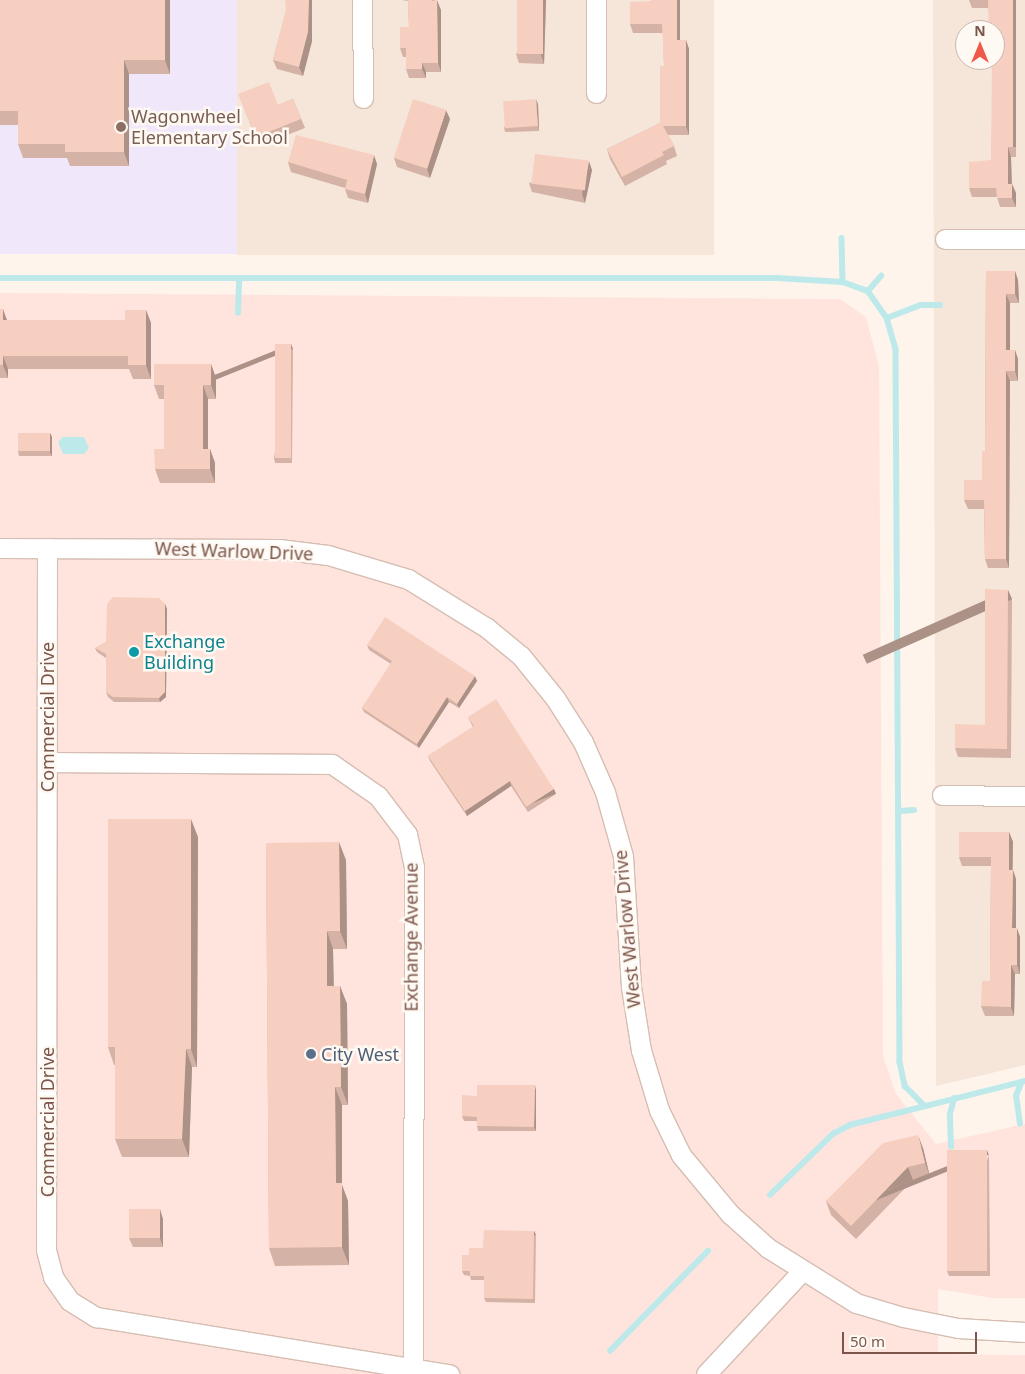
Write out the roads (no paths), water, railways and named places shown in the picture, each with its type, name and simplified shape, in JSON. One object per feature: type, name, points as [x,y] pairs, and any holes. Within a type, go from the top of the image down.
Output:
[{"type":"street","points":[[362,0],[363,98]]},
{"type":"street","points":[[596,0],[596,93]]},
{"type":"street","points":[[945,239],[1025,239]]},
{"type":"street","name":"West Warlow Drive","points":[[0,548],[279,549],[328,555],[408,579],[487,628],[521,656],[555,698],[583,742],[605,792],[623,856],[631,987],[641,1050],[659,1110],[681,1155],[730,1214],[768,1248],[856,1303],[903,1318],[958,1328],[1025,1332]]},
{"type":"street","name":"Commercial Drive","points":[[47,548],[46,1250],[53,1277],[70,1301],[96,1317],[450,1374]]},
{"type":"street","name":"Exchange Avenue","points":[[47,762],[332,764],[378,796],[407,834],[414,867],[413,1368]]},
{"type":"street","points":[[942,795],[1025,796]]},
{"type":"street","points":[[706,1374],[802,1271]]},
{"type":"water","points":[[63,437],[84,437],[89,448],[84,454],[63,454],[58,442]]},
{"type":"waterway","points":[[842,238],[843,282]]},
{"type":"waterway","points":[[868,291],[881,276]]},
{"type":"waterway","points":[[0,278],[777,278],[843,282],[868,291],[887,318],[896,350],[900,1062],[905,1086],[925,1106]]},
{"type":"waterway","points":[[238,313],[239,280]]},
{"type":"waterway","points":[[887,318],[921,305],[940,305]]},
{"type":"waterway","points":[[900,811],[914,810]]},
{"type":"waterway","points":[[770,1195],[833,1134],[850,1125],[1025,1081]]},
{"type":"waterway","points":[[1020,1124],[1016,1096],[1021,1083]]},
{"type":"waterway","points":[[951,1147],[950,1114],[954,1099]]},
{"type":"waterway","points":[[610,1351],[708,1251]]},
{"type":"place","name":"Wagonwheel Elementary School","points":[[121,127]]},
{"type":"place","name":"Exchange Building","points":[[134,652]]},
{"type":"place","name":"City West","points":[[311,1054]]}]
